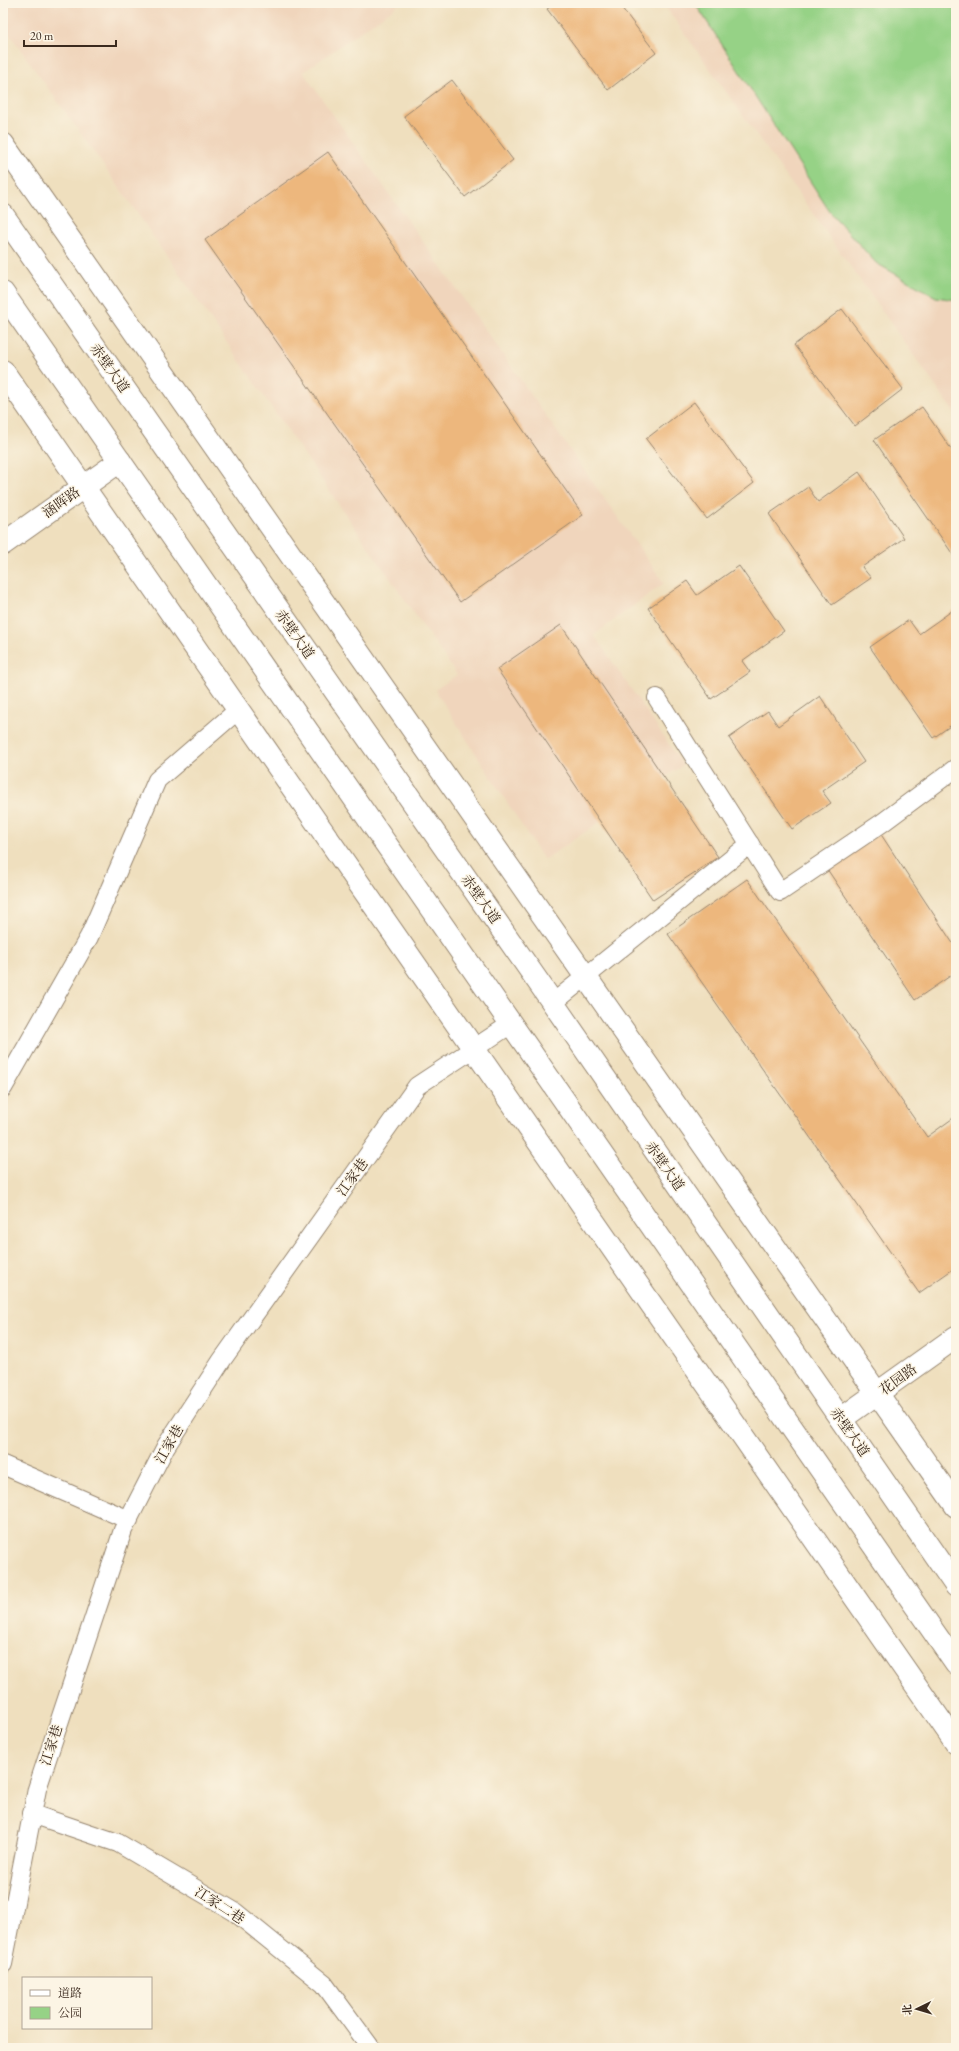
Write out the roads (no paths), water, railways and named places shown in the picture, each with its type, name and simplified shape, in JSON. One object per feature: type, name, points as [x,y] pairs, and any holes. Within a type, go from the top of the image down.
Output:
[{"type":"street","points":[[3,144],[956,1506]]},
{"type":"street","name":"赤壁大道","points":[[3,215],[553,1003],[956,1586]]},
{"type":"street","points":[[3,293],[956,1664]]},
{"type":"street","points":[[3,371],[956,1743]]},
{"type":"street","name":"涵晖路","points":[[3,544],[120,461]]},
{"type":"street","name":"花园路","points":[[841,1419],[956,1338]]},
{"type":"lane","points":[[657,698],[780,892],[882,823],[956,768]]},
{"type":"lane","points":[[3,1088],[90,937],[157,780],[238,710]]},
{"type":"lane","points":[[553,1003],[750,844]]},
{"type":"lane","name":"江家巷","points":[[3,1964],[37,1789],[123,1530],[166,1446],[222,1360],[417,1086],[511,1024]]},
{"type":"lane","points":[[3,1465],[129,1520]]},
{"type":"lane","name":"江家二巷","points":[[32,1814],[118,1843],[236,1912],[324,1984],[371,2048]]}]
